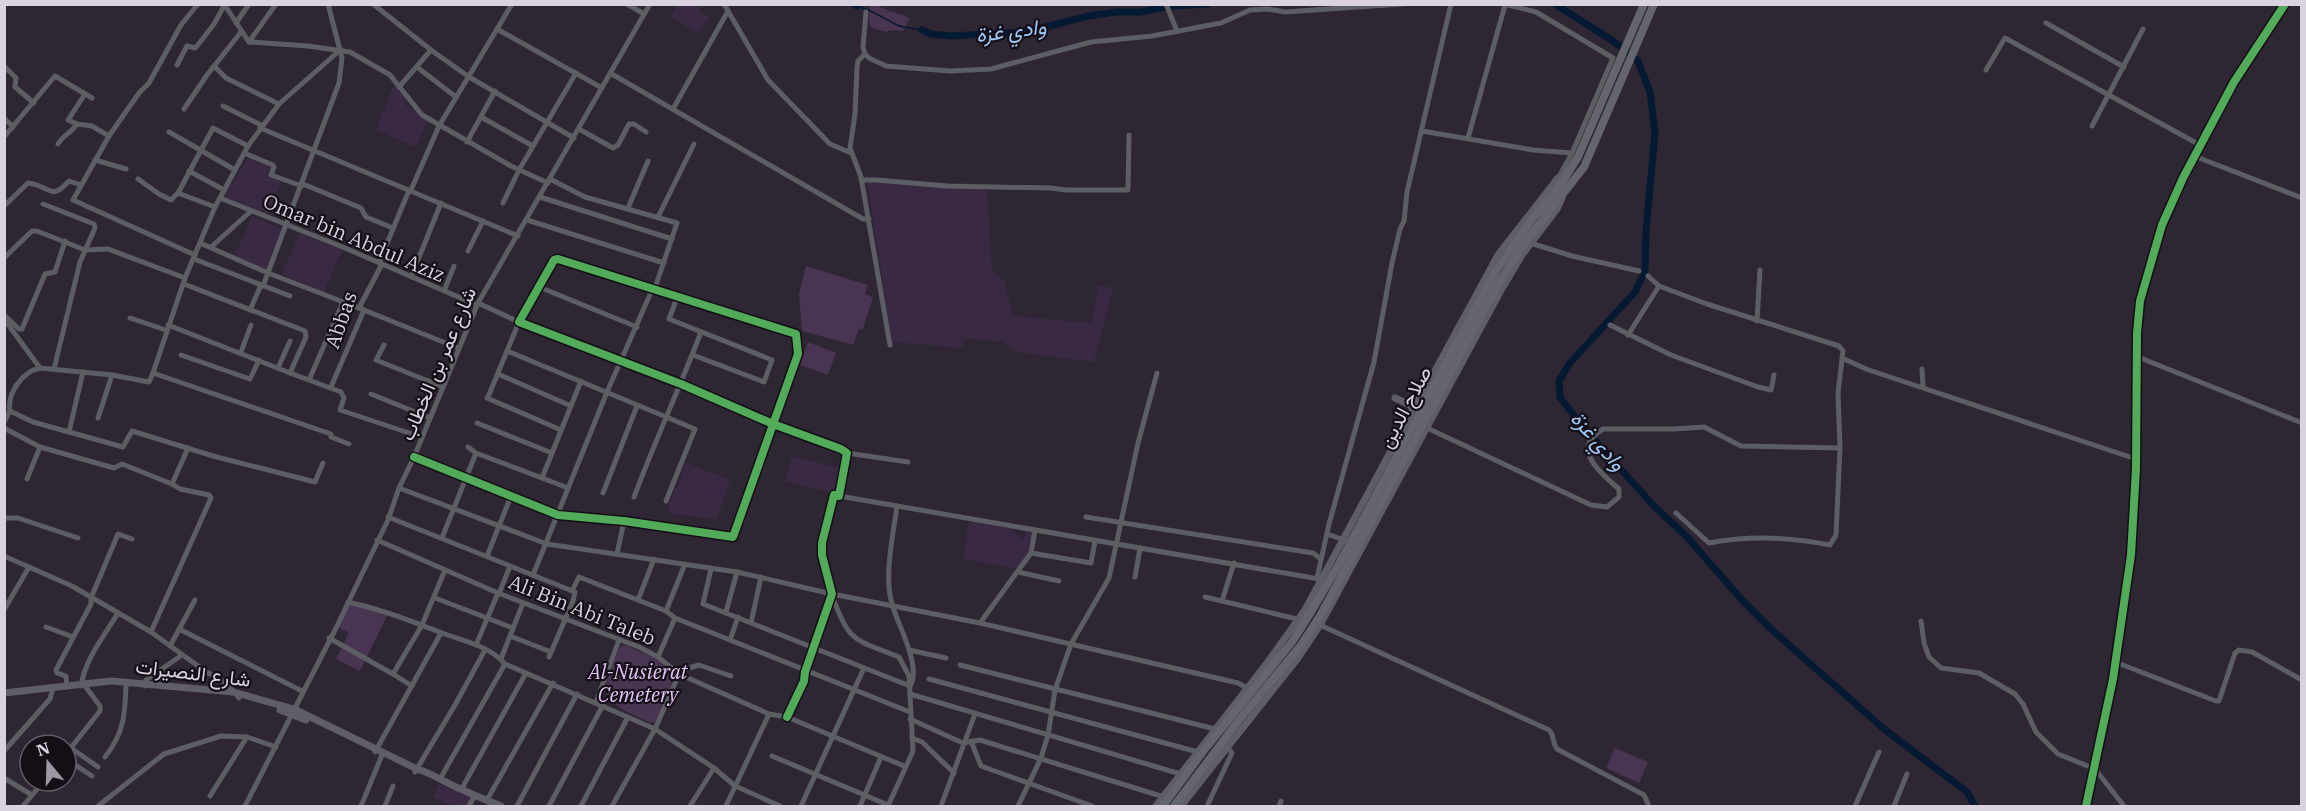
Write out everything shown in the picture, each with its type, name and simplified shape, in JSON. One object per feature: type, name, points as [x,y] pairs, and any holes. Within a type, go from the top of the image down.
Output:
[{"type":"highway","name":"صلاح الدين","points":[[1635,37],[1644,4]]},
{"type":"highway","name":"صلاح الدين","points":[[1174,807],[1313,627],[1425,428],[1428,416],[1500,282],[1584,167],[1635,37],[1654,4]]},
{"type":"highway","name":"صلاح الدين","points":[[1163,807],[1166,798],[1183,774],[1292,642],[1322,580],[1348,541],[1425,406],[1496,271],[1533,218],[1556,192],[1572,167],[1616,82]]},
{"type":"highway","points":[[1412,403],[1425,406],[1428,416]]},
{"type":"main road","points":[[1348,541],[1412,412],[1412,403],[1423,393],[1498,255],[1558,178],[1572,167]]},
{"type":"main road","points":[[1181,807],[1298,658],[1320,625],[1528,242]]},
{"type":"main road","points":[[1395,398],[1412,403]]},
{"type":"main road","points":[[1183,774],[1215,729],[1302,620]]},
{"type":"main road","name":"شارع النصيرات","points":[[4,693],[111,681],[145,684]]},
{"type":"main road","points":[[78,686],[145,684],[238,695],[293,712],[416,770],[430,772],[461,790],[501,807]]},
{"type":"main road","points":[[1156,807],[1166,798]]},
{"type":"street","points":[[198,4],[181,25],[149,83],[132,102],[109,136],[73,200],[194,257],[290,296]]},
{"type":"street","points":[[236,23],[249,4]]},
{"type":"street","points":[[249,42],[276,4]]},
{"type":"street","points":[[250,310],[287,225],[339,83],[342,58],[328,4]]},
{"type":"street","points":[[330,12],[335,4]]},
{"type":"street","points":[[374,4],[469,77],[574,138]]},
{"type":"street","name":"Abbas","points":[[331,387],[406,195],[411,190],[439,126],[512,4]]},
{"type":"street","points":[[627,4],[644,14]]},
{"type":"street","name":"شارع عمر بن الخطاب","points":[[244,807],[276,747],[395,503],[399,488],[477,304],[650,4]]},
{"type":"street","points":[[724,4],[768,80],[830,144],[851,153]]},
{"type":"street","points":[[866,12],[863,47],[865,54],[874,62],[886,66],[950,71],[980,70],[1077,44],[1106,39],[1152,36],[1221,23],[1256,9],[1285,12],[1402,4]]},
{"type":"street","points":[[772,756],[888,806],[904,766],[908,764],[913,751],[909,676],[899,657],[856,640],[848,632],[832,594],[822,555],[822,543],[834,495],[1322,580],[1321,558],[1374,362],[1392,263],[1404,221],[1407,192],[1451,4]]},
{"type":"street","points":[[2086,807],[2115,662],[2131,555],[2136,459],[2138,312],[2149,266],[2162,225],[2194,156],[2250,56],[2285,4]]},
{"type":"street","points":[[177,64],[187,46],[195,48],[197,46],[214,24],[224,5],[249,42],[308,46],[350,52],[390,75],[422,115],[519,170],[585,197],[677,223],[653,291],[620,362],[533,575]]},
{"type":"street","points":[[1468,138],[1505,5],[1536,12],[1613,58],[1572,153],[1558,178]]},
{"type":"street","points":[[1167,6],[1177,31]]},
{"type":"street","points":[[673,109],[728,11]]},
{"type":"street","points":[[2046,23],[2124,67]]},
{"type":"street","points":[[497,29],[602,88]]},
{"type":"street","points":[[2092,126],[2144,29]]},
{"type":"street","points":[[184,109],[241,32]]},
{"type":"street","points":[[1986,70],[2005,38],[2200,145]]},
{"type":"street","points":[[399,87],[431,50]]},
{"type":"street","points":[[323,464],[315,482],[188,448],[132,430],[123,447],[33,422],[10,411],[6,402],[21,378],[29,370],[40,368],[112,375],[149,382],[194,257],[215,207],[248,146],[279,104],[339,51]]},
{"type":"street","points":[[865,54],[858,61],[857,68],[851,153],[861,180],[869,219],[890,345]]},
{"type":"street","points":[[4,66],[16,78],[15,87],[34,103]]},
{"type":"street","points":[[214,66],[226,78],[279,104]]},
{"type":"street","points":[[417,67],[456,97]]},
{"type":"street","points":[[503,203],[519,170],[576,73]]},
{"type":"street","points":[[610,73],[863,219],[869,219]]},
{"type":"street","points":[[4,137],[55,76],[92,98]]},
{"type":"street","points":[[467,142],[495,91]]},
{"type":"street","points":[[85,94],[68,120],[76,124],[92,126],[109,136]]},
{"type":"street","points":[[224,106],[315,152],[518,236]]},
{"type":"street","points":[[4,117],[13,127]]},
{"type":"street","points":[[481,117],[533,146]]},
{"type":"street","points":[[58,144],[61,138],[72,132],[76,124]]},
{"type":"street","points":[[579,129],[613,148],[618,145],[629,124],[634,124],[646,132]]},
{"type":"street","points":[[138,179],[171,200],[178,193],[213,128],[248,146]]},
{"type":"street","points":[[1422,131],[1533,150],[1572,153]]},
{"type":"street","points":[[169,132],[200,152],[235,170]]},
{"type":"street","points":[[861,180],[947,186],[1128,190],[1129,135]]},
{"type":"street","points":[[658,217],[694,144]]},
{"type":"street","points":[[244,153],[273,165],[272,175],[275,177],[361,208],[366,217],[393,228]]},
{"type":"street","points":[[2194,156],[2301,198]]},
{"type":"street","points":[[95,160],[126,169]]},
{"type":"street","points":[[628,208],[648,161]]},
{"type":"street","points":[[189,171],[224,190]]},
{"type":"street","points":[[4,206],[28,183],[56,192],[62,191],[69,181],[81,185]]},
{"type":"street","points":[[178,193],[215,207]]},
{"type":"street","points":[[540,197],[672,239]]},
{"type":"street","name":"Omar bin Abdul Aziz","points":[[220,198],[519,322],[681,384],[847,453],[908,462]]},
{"type":"street","points":[[411,277],[441,203]]},
{"type":"street","points":[[43,204],[94,224],[95,228],[80,261],[54,369]]},
{"type":"street","points":[[211,247],[251,211]]},
{"type":"street","points":[[527,220],[664,263]]},
{"type":"street","points":[[468,251],[483,221]]},
{"type":"street","points":[[4,258],[32,231],[85,250],[108,249],[306,333],[290,373]]},
{"type":"street","points":[[4,315],[19,329],[24,326],[45,274],[55,272],[65,241]]},
{"type":"street","points":[[1528,242],[1572,256],[1639,271]]},
{"type":"street","points":[[200,243],[268,273],[458,348]]},
{"type":"street","points":[[414,457],[558,515],[624,521],[733,537],[798,354],[796,334],[653,291],[558,259],[554,260],[519,322],[488,397],[561,430]]},
{"type":"street","points":[[444,291],[454,266]]},
{"type":"street","points":[[1757,321],[1760,270]]},
{"type":"street","points":[[1648,276],[1659,286],[1757,321],[1839,346],[1843,351],[1838,393],[1840,448],[1836,535],[1830,545],[1778,537],[1740,538],[1709,543],[1676,513]]},
{"type":"street","points":[[1628,335],[1659,286]]},
{"type":"street","points":[[539,287],[637,327]]},
{"type":"street","points":[[677,298],[669,319],[772,360],[764,382],[693,355]]},
{"type":"street","points":[[309,380],[344,302]]},
{"type":"street","points":[[130,318],[241,352],[290,373],[331,387],[344,395],[340,410],[421,437]]},
{"type":"street","points":[[4,320],[40,368]]},
{"type":"street","points":[[241,352],[251,325]]},
{"type":"street","points":[[1610,325],[1671,355],[1758,387],[1771,390],[1774,375]]},
{"type":"street","points":[[634,497],[701,332]]},
{"type":"street","points":[[278,368],[290,341]]},
{"type":"street","points":[[384,345],[376,360],[443,387]]},
{"type":"street","points":[[507,351],[695,429],[666,501]]},
{"type":"street","points":[[181,356],[250,379],[259,360]]},
{"type":"street","points":[[2138,357],[2301,423]]},
{"type":"street","points":[[1842,358],[1866,369],[2136,459]]},
{"type":"street","points":[[1922,369],[1923,387]]},
{"type":"street","points":[[69,432],[83,372]]},
{"type":"street","points":[[153,373],[331,434],[331,437],[349,444]]},
{"type":"street","points":[[1018,807],[1041,759],[1048,735],[1055,690],[1071,644],[1108,578],[1156,373]]},
{"type":"street","points":[[498,374],[571,406]]},
{"type":"street","points":[[98,418],[112,375]]},
{"type":"street","points":[[542,478],[581,381]]},
{"type":"street","points":[[371,394],[430,418]]},
{"type":"street","points":[[603,493],[637,406]]},
{"type":"street","points":[[4,422],[10,411]]},
{"type":"street","points":[[477,423],[552,453]]},
{"type":"street","points":[[1425,428],[1591,505],[1607,507],[1619,497],[1619,489],[1601,474],[1589,458],[1593,439],[1603,429],[1704,427],[1741,446],[1840,448]]},
{"type":"street","points":[[4,428],[40,447],[114,468],[122,464],[180,489],[209,495],[211,498],[151,632]]},
{"type":"street","points":[[27,479],[40,447]]},
{"type":"street","points":[[468,447],[476,453],[568,488]]},
{"type":"street","points":[[172,484],[188,448]]},
{"type":"street","points":[[442,538],[476,453]]},
{"type":"street","points":[[839,496],[847,453]]},
{"type":"street","points":[[399,488],[547,544],[737,572],[832,594],[981,623],[1218,678],[1247,688]]},
{"type":"street","points":[[488,556],[511,496]]},
{"type":"street","points":[[897,506],[891,552],[891,604],[909,650],[914,672],[910,686]]},
{"type":"street","points":[[388,517],[575,592],[573,602],[550,655],[510,636]]},
{"type":"street","points":[[1086,517],[1312,553],[1321,558]]},
{"type":"street","points":[[4,518],[18,518],[78,538]]},
{"type":"street","points":[[617,554],[624,521]]},
{"type":"street","points":[[981,623],[1031,553],[1035,530]]},
{"type":"street","points":[[78,739],[100,711],[100,706],[56,670],[90,604],[118,534],[132,539]]},
{"type":"street","points":[[1327,534],[1348,541]]},
{"type":"street","name":"Ali Bin Abi Taleb","points":[[377,540],[523,603],[658,657],[679,674],[769,714],[787,717],[834,735],[904,766]]},
{"type":"street","points":[[1031,553],[1090,562],[1095,541]]},
{"type":"street","points":[[1135,577],[1140,548]]},
{"type":"street","points":[[4,556],[72,586],[151,632],[229,685],[238,695]]},
{"type":"street","points":[[638,600],[654,559]]},
{"type":"street","points":[[1222,601],[1234,563]]},
{"type":"street","points":[[666,612],[685,564]]},
{"type":"street","points":[[476,645],[510,566]]},
{"type":"street","points":[[4,610],[29,567]]},
{"type":"street","points":[[711,569],[703,604],[910,686]]},
{"type":"street","points":[[393,674],[422,625],[445,570]]},
{"type":"street","points":[[726,612],[737,572]]},
{"type":"street","points":[[1018,572],[1059,581]]},
{"type":"street","points":[[572,591],[579,577],[805,672],[855,689],[910,712]]},
{"type":"street","points":[[751,622],[761,577]]},
{"type":"street","points":[[787,717],[804,681],[805,672],[832,594]]},
{"type":"street","points":[[1205,597],[1302,620]]},
{"type":"street","points":[[435,598],[513,628]]},
{"type":"street","points":[[170,646],[195,600]]},
{"type":"street","points":[[348,602],[378,608],[476,645],[526,673],[655,729],[714,768],[735,786],[780,807]]},
{"type":"street","points":[[437,778],[503,661],[523,603]]},
{"type":"street","points":[[78,686],[99,642],[118,614]]},
{"type":"street","points":[[658,657],[675,618]]},
{"type":"street","points":[[730,640],[738,618]]},
{"type":"street","points":[[1921,621],[1924,643],[1929,657],[1941,668],[1979,673],[2015,694],[2023,704],[2036,732],[2058,754],[2095,769],[2124,807]]},
{"type":"street","points":[[1320,625],[1549,730],[1557,749],[1644,795],[1649,807]]},
{"type":"street","points":[[46,627],[73,637]]},
{"type":"street","points":[[179,629],[302,691]]},
{"type":"street","points":[[362,807],[378,752],[441,633]]},
{"type":"street","points":[[329,638],[412,686]]},
{"type":"street","points":[[596,702],[619,640]]},
{"type":"street","points":[[416,770],[485,650]]},
{"type":"street","points":[[909,650],[946,658]]},
{"type":"street","points":[[2115,662],[2216,701],[2219,701],[2235,653],[2240,650],[2252,652],[2301,680]]},
{"type":"street","points":[[145,684],[146,680],[182,655]]},
{"type":"street","points":[[612,807],[655,729],[679,674],[699,665],[730,676]]},
{"type":"street","points":[[960,665],[1215,729]]},
{"type":"street","points":[[801,807],[864,668]]},
{"type":"street","points":[[461,790],[526,673]]},
{"type":"street","points":[[929,678],[1198,752]]},
{"type":"street","points":[[487,800],[553,683]]},
{"type":"street","points":[[105,757],[115,745],[124,724],[126,685]]},
{"type":"street","points":[[5,749],[50,699],[53,688]]},
{"type":"street","points":[[517,807],[577,694]]},
{"type":"street","points":[[910,694],[1183,774]]},
{"type":"street","points":[[549,807],[603,705]]},
{"type":"street","points":[[726,807],[769,714]]},
{"type":"street","points":[[941,807],[975,714]]},
{"type":"street","points":[[580,807],[628,717]]},
{"type":"street","points":[[910,719],[963,743],[980,740],[1166,798]]},
{"type":"street","points":[[98,807],[164,754],[221,736],[247,737],[276,747]]},
{"type":"street","points":[[210,796],[247,737]]},
{"type":"street","points":[[912,738],[922,742],[933,751],[954,773]]},
{"type":"street","points":[[971,741],[981,766],[1092,807]]},
{"type":"street","points":[[1207,807],[1232,753],[1227,747]]},
{"type":"street","points":[[1855,807],[1879,752]]},
{"type":"street","points":[[78,753],[98,767]]},
{"type":"street","points":[[860,807],[881,757]]},
{"type":"street","points":[[78,767],[92,776]]},
{"type":"street","points":[[690,807],[714,768]]},
{"type":"street","points":[[1894,807],[1907,774]]},
{"type":"street","points":[[4,778],[32,795],[23,807]]},
{"type":"street","points":[[385,807],[393,786]]},
{"type":"street","points":[[469,807],[475,795]]},
{"type":"shaded area","points":[[703,4],[699,12],[709,17],[698,33],[670,17],[677,5]]},
{"type":"shaded area","points":[[394,84],[407,100],[404,104],[428,121],[415,147],[376,130]]},
{"type":"shaded area","points":[[248,157],[271,166],[266,176],[282,182],[268,215],[223,197],[229,183],[233,184]]},
{"type":"shaded area","points":[[867,181],[987,190],[992,267],[994,273],[1005,282],[1013,316],[1092,323],[1098,285],[1113,288],[1094,362],[1016,352],[1002,342],[964,338],[962,348],[892,342]]},
{"type":"shaded area","points":[[252,216],[284,230],[268,271],[234,257]]},
{"type":"shaded area","points":[[300,233],[342,250],[324,292],[282,274]]},
{"type":"shaded area","points":[[792,456],[840,468],[834,493],[785,481]]},
{"type":"shaded area","points":[[685,462],[730,480],[717,519],[669,512],[669,501],[675,488],[678,487]]},
{"type":"shaded area","points":[[969,521],[1011,528],[1023,541],[1027,529],[1034,530],[1030,551],[1019,569],[963,559]]},
{"type":"shaded area","points":[[439,784],[471,798],[466,806],[453,806],[433,797]]},
{"type":"green space","points":[[870,5],[878,5],[910,18],[903,31],[889,30],[887,32],[872,28],[869,22]]},
{"type":"green space","points":[[806,266],[868,285],[865,294],[873,297],[863,329],[859,329],[853,345],[802,331],[799,294]]},
{"type":"green space","points":[[808,342],[836,353],[828,375],[800,365]]},
{"type":"green space","points":[[351,603],[389,612],[360,671],[336,659],[349,633],[338,627]]},
{"type":"green space","name":"Al-Nusierat Cemetery","points":[[626,645],[656,659],[671,671],[671,687],[655,722],[651,723],[622,709],[608,696],[608,678],[620,647]]},
{"type":"green space","points":[[1615,748],[1648,762],[1639,783],[1606,768]]},
{"type":"waterway","name":"وادي غزة","points":[[922,30],[931,34],[950,36],[1026,32],[1088,16],[1208,4]]},
{"type":"waterway","name":"وادي غزة","points":[[1555,4],[1616,43],[1638,61],[1650,92],[1655,133],[1646,231],[1645,271],[1635,292],[1569,364],[1559,381],[1560,397],[1581,425],[1653,505],[1688,538],[1742,600],[1771,629],[1884,729],[1967,792],[1975,806]]},
{"type":"waterway","name":"وادي غزة","points":[[857,6],[897,25],[922,30]]},
{"type":"cycle path","points":[[2086,806],[2113,679],[2131,555],[2136,469],[2137,333],[2140,301],[2162,225],[2183,178],[2234,82],[2285,4]]},
{"type":"cycle path","points":[[414,457],[558,515],[624,521],[733,537],[798,354],[796,334],[558,259],[554,260],[519,322],[681,384],[773,424],[841,449],[847,453],[839,496],[834,495],[822,543],[822,555],[832,594],[805,672],[804,681],[787,717]]}]
